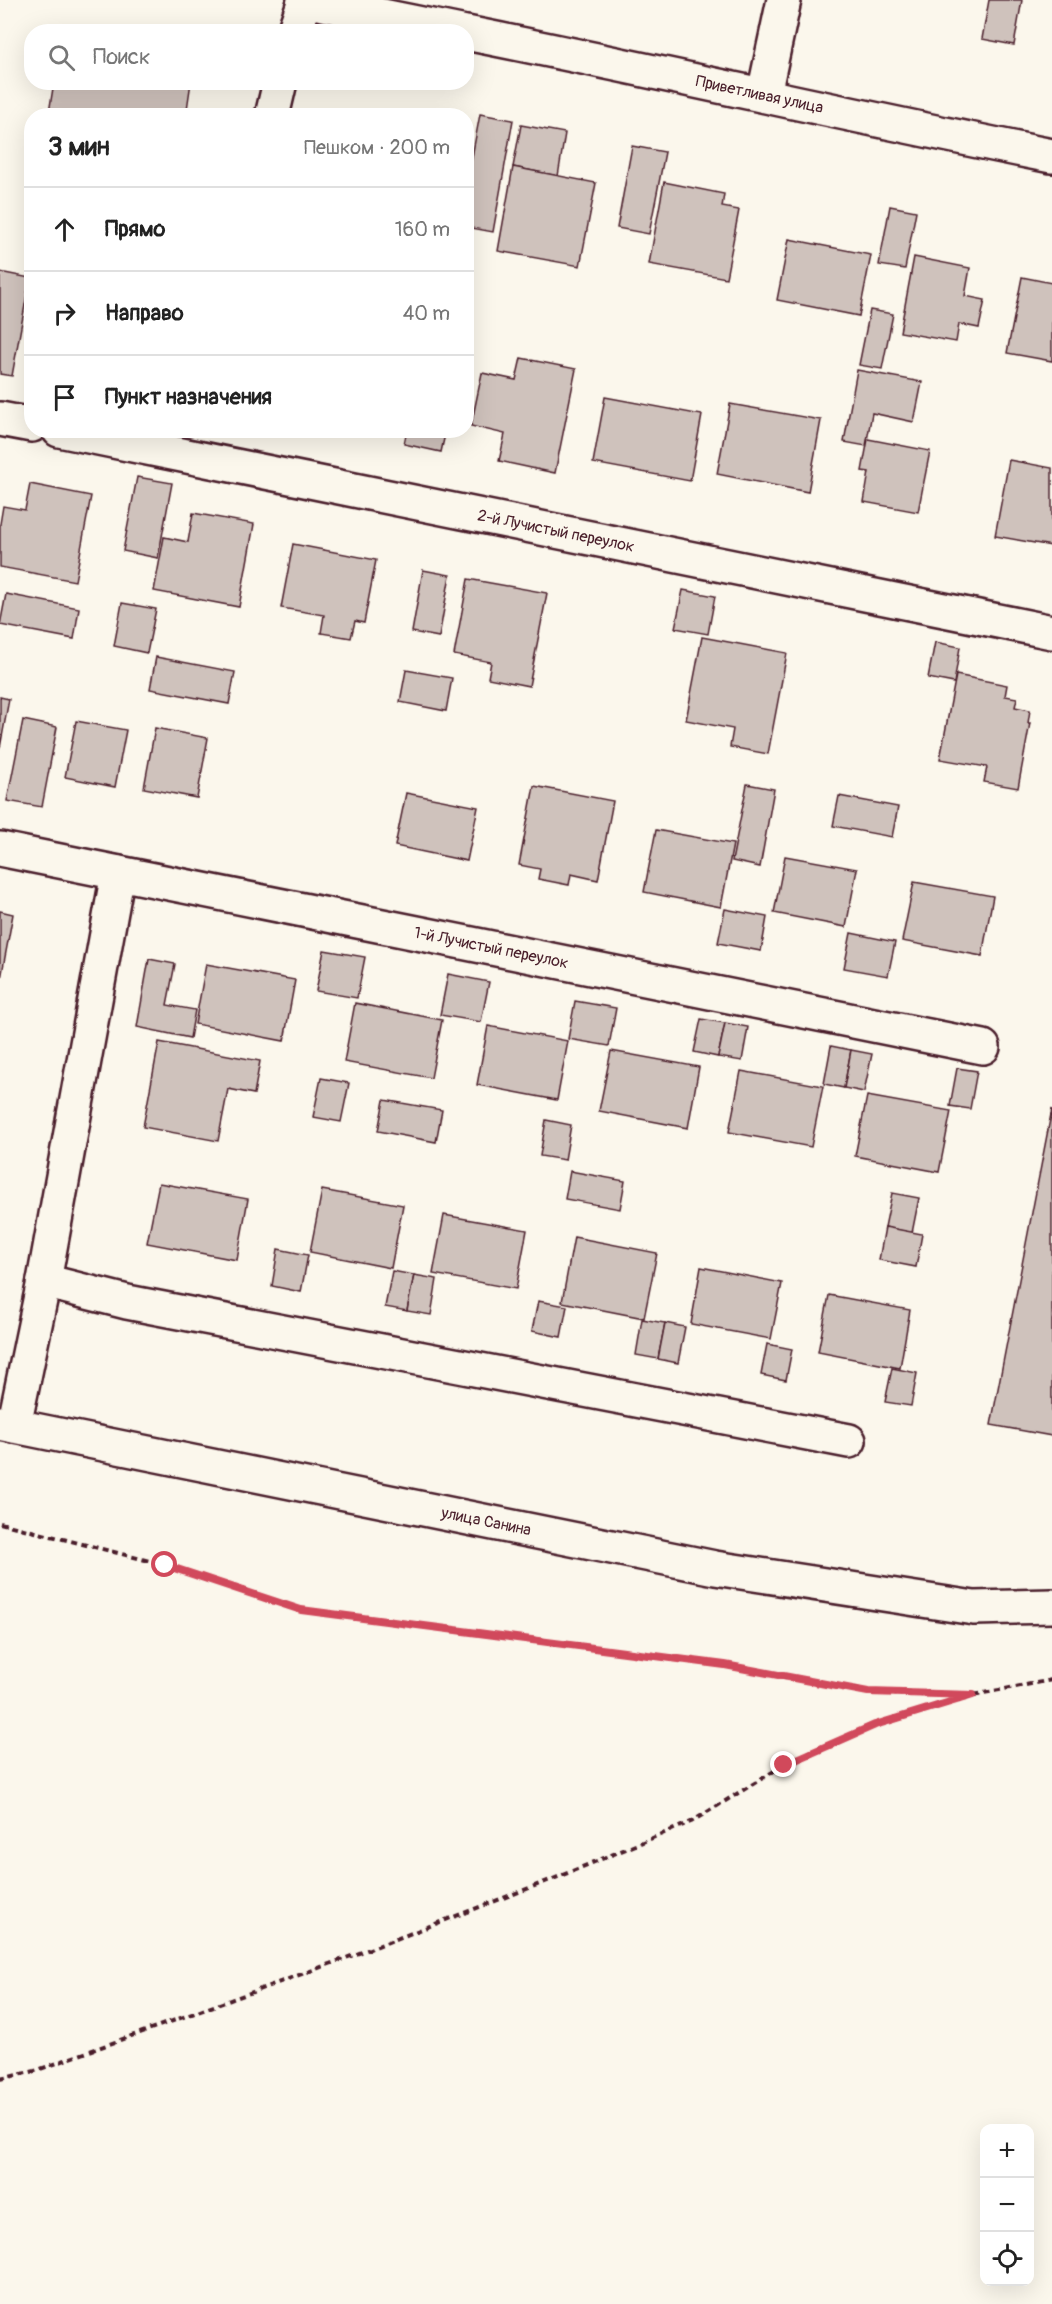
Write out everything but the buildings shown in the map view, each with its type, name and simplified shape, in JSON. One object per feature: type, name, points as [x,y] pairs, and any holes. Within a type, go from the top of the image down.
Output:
[{"type":"street","points":[[296,24],[304,0],[421,24]]},
{"type":"street","points":[[764,94],[784,0]]},
{"type":"street","name":"Приветливая улица","points":[[474,35],[764,94],[914,129],[1052,156]]},
{"type":"street","points":[[274,108],[278,90]]},
{"type":"street","points":[[0,419],[24,424]]},
{"type":"street","name":"2-й Лучистый переулок","points":[[139,438],[199,444],[1052,632]]},
{"type":"street","name":"1-й Лучистый переулок","points":[[0,849],[982,1047]]},
{"type":"street","points":[[7,1424],[44,1281],[118,873]]},
{"type":"street","points":[[44,1281],[127,1302],[849,1441]]},
{"type":"street","name":"улица Санина","points":[[7,1424],[715,1568],[974,1608],[1052,1606]]},
{"type":"path","points":[[0,1523],[165,1565],[301,1610],[725,1665],[868,1692],[973,1695]]},
{"type":"path","points":[[0,2079],[34,2071],[101,2047],[346,1958],[553,1879],[691,1822],[784,1765],[875,1725],[973,1695],[1052,1680]]},
{"type":"route","points":[[165,1565],[301,1610],[725,1665],[868,1692],[973,1695],[875,1725],[784,1765]]}]
